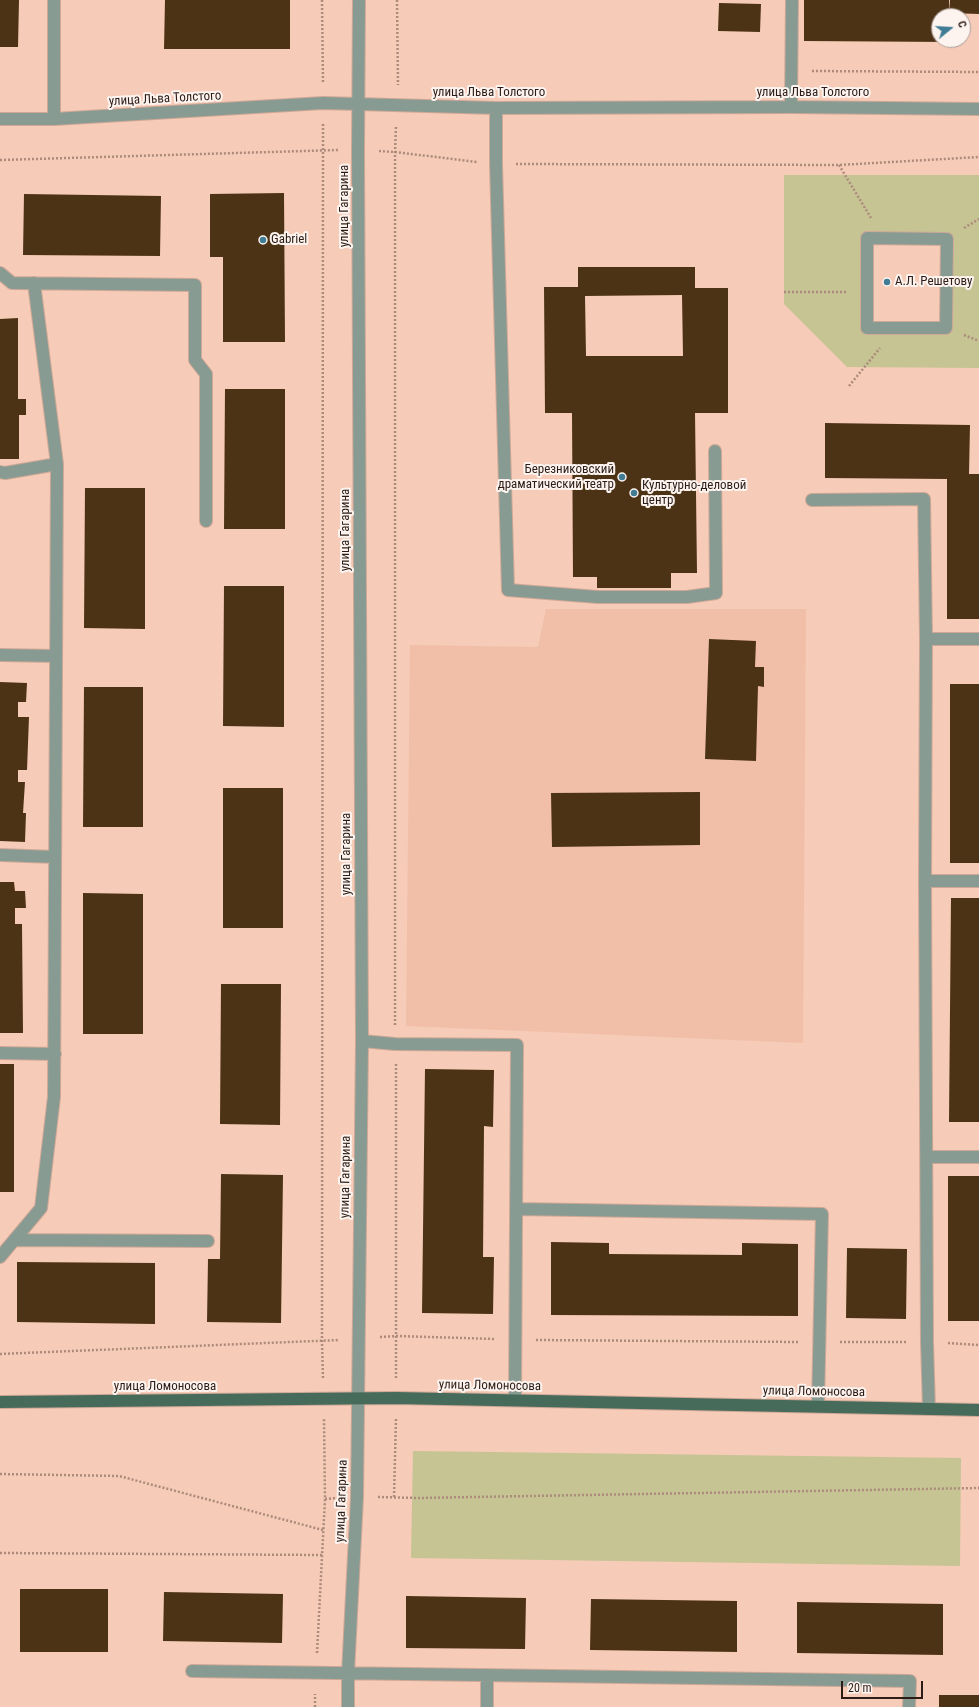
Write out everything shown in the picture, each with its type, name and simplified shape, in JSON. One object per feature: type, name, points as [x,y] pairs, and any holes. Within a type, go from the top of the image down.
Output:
[{"type":"main road","name":"улица Ломоносова","points":[[0,1402],[324,1400],[396,1398],[979,1410]]},
{"type":"street","points":[[54,0],[54,120]]},
{"type":"street","name":"улица Гагарина","points":[[348,1707],[348,1673],[357,1497],[362,1041],[359,105],[360,0]]},
{"type":"street","points":[[791,107],[792,0]]},
{"type":"street","name":"улица Льва Толстого","points":[[0,119],[54,120],[323,103],[496,108],[791,107],[979,109]]},
{"type":"street","points":[[496,108],[496,164],[508,590],[598,597],[687,597],[716,593],[715,451]]},
{"type":"street","points":[[867,238],[883,238],[947,239],[946,328],[867,328],[867,238]]},
{"type":"street","points":[[0,273],[12,283],[195,285],[195,360],[206,374],[206,521]]},
{"type":"street","points":[[0,1257],[41,1208],[54,1097],[57,464],[34,283]]},
{"type":"street","points":[[0,472],[5,473],[57,464]]},
{"type":"street","points":[[812,500],[924,499],[926,639],[925,881],[928,1409]]},
{"type":"street","points":[[926,639],[979,639]]},
{"type":"street","points":[[0,655],[56,656]]},
{"type":"street","points":[[0,855],[55,857]]},
{"type":"street","points":[[925,881],[979,881]]},
{"type":"street","points":[[362,1041],[395,1044],[516,1045],[517,1209],[515,1400]]},
{"type":"street","points":[[0,1053],[55,1054]]},
{"type":"street","points":[[927,1158],[979,1157]]},
{"type":"street","points":[[517,1209],[822,1214],[818,1406]]},
{"type":"street","points":[[14,1240],[208,1241]]},
{"type":"street","points":[[192,1671],[910,1681],[910,1707]]},
{"type":"street","points":[[487,1675],[487,1707]]},
{"type":"path","points":[[315,1707],[315,1673],[325,1498],[322,1341],[322,0]]},
{"type":"path","points":[[394,1497],[397,1336],[395,1044],[395,152],[398,106],[397,0]]},
{"type":"path","points":[[791,71],[979,72]]},
{"type":"path","points":[[839,165],[883,238]]},
{"type":"path","points":[[784,292],[867,292]]},
{"type":"path","points":[[849,386],[897,328]]},
{"type":"path","points":[[0,1354],[322,1341],[397,1336],[515,1340],[927,1342],[979,1345]]},
{"type":"path","points":[[0,1474],[120,1476],[323,1530]]},
{"type":"path","points":[[325,1498],[979,1488]]},
{"type":"path","points":[[0,1553],[322,1555]]},
{"type":"shaded area","points":[[784,175],[979,175],[979,368],[847,367],[784,304]],"holes":[[[867,238],[947,239],[946,328],[867,328]]]},
{"type":"shaded area","points":[[546,609],[806,609],[803,1043],[406,1026],[410,645],[538,647]]},
{"type":"shaded area","points":[[413,1451],[961,1458],[960,1566],[411,1558]]},
{"type":"building","points":[[0,0],[19,0],[18,47],[0,47]]},
{"type":"building","points":[[165,0],[290,0],[290,49],[164,49]]},
{"type":"building","points":[[804,0],[949,0],[949,8],[931,8],[931,42],[804,41]]},
{"type":"building","points":[[950,0],[979,0],[979,14],[971,14],[971,8],[949,8]]},
{"type":"building","points":[[719,3],[761,4],[760,32],[718,31]]},
{"type":"building","points":[[284,193],[285,342],[223,342],[223,257],[210,257],[210,194]]},
{"type":"building","points":[[24,194],[161,196],[160,256],[23,255]]},
{"type":"building","name":"Культурно-деловой центр","points":[[578,267],[695,267],[695,288],[728,288],[728,413],[695,413],[697,573],[671,573],[671,588],[597,588],[597,577],[573,577],[572,413],[545,413],[544,287],[578,287]],"holes":[[[682,295],[683,356],[586,356],[585,296]]]},
{"type":"building","points":[[18,318],[18,399],[26,399],[26,415],[19,415],[19,459],[0,459],[0,319]]},
{"type":"building","points":[[225,389],[285,389],[285,529],[224,529]]},
{"type":"building","points":[[825,423],[970,425],[969,474],[979,474],[979,619],[947,619],[947,479],[825,478]]},
{"type":"building","points":[[85,488],[145,488],[145,629],[84,628]]},
{"type":"building","points":[[224,586],[284,586],[284,727],[223,726]]},
{"type":"building","points":[[709,639],[756,641],[755,667],[764,667],[764,687],[758,686],[756,761],[705,759]]},
{"type":"building","points":[[0,682],[27,683],[26,702],[18,702],[18,717],[29,717],[27,770],[18,770],[18,782],[25,782],[23,813],[26,813],[25,842],[0,841]]},
{"type":"building","points":[[950,684],[979,684],[979,863],[950,863]]},
{"type":"building","points":[[84,687],[143,687],[143,827],[83,827]]},
{"type":"building","points":[[223,788],[283,788],[283,928],[223,928]]},
{"type":"building","points":[[700,792],[700,845],[552,847],[551,793]]},
{"type":"building","points":[[0,882],[14,882],[15,891],[25,891],[26,908],[15,908],[15,924],[22,924],[23,1033],[0,1033]]},
{"type":"building","points":[[83,893],[143,894],[143,1034],[83,1034]]},
{"type":"building","points":[[951,898],[979,898],[979,1122],[949,1122]]},
{"type":"building","points":[[221,984],[281,984],[280,1125],[220,1124]]},
{"type":"building","points":[[0,1064],[14,1064],[14,1192],[0,1192]]},
{"type":"building","points":[[425,1069],[494,1070],[493,1127],[484,1126],[483,1257],[494,1257],[493,1314],[422,1313]]},
{"type":"building","points":[[221,1174],[283,1175],[281,1323],[207,1322],[208,1259],[220,1259]]},
{"type":"building","points":[[948,1176],[979,1176],[979,1321],[948,1321]]},
{"type":"building","points":[[551,1242],[609,1243],[609,1254],[742,1255],[742,1243],[798,1244],[798,1316],[551,1315]]},
{"type":"building","points":[[847,1248],[907,1249],[906,1319],[846,1318]]},
{"type":"building","points":[[17,1262],[155,1263],[155,1324],[17,1322]]},
{"type":"building","points":[[20,1589],[108,1589],[108,1652],[20,1652]]},
{"type":"building","points":[[164,1592],[283,1594],[282,1643],[163,1641]]},
{"type":"building","points":[[406,1596],[526,1598],[525,1649],[406,1648]]},
{"type":"building","points":[[591,1599],[737,1601],[737,1652],[590,1650]]},
{"type":"building","points":[[797,1602],[943,1604],[943,1655],[797,1653]]},
{"type":"building","points":[[939,1695],[979,1695],[979,1707],[939,1707]]},
{"type":"place","name":"Gabriel","points":[[263,240]]},
{"type":"place","name":"А.Л. Решетову","points":[[887,282]]},
{"type":"place","name":"Березниковский драматический театр","points":[[622,477]]},
{"type":"place","name":"Культурно-деловой центр","points":[[634,493]]}]
